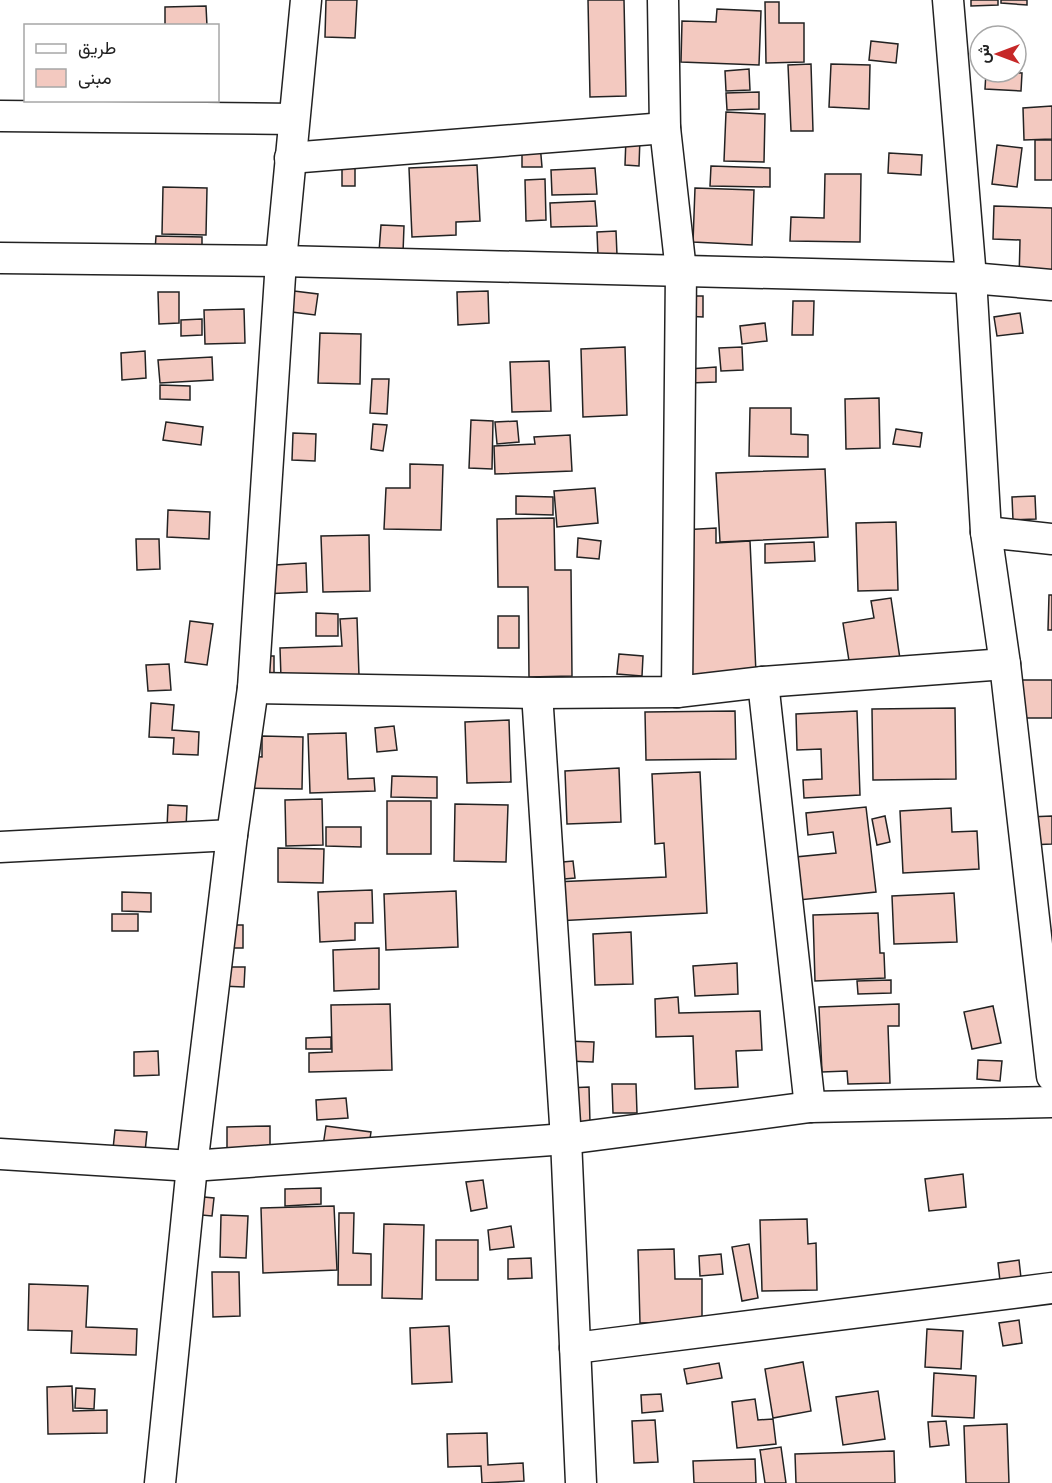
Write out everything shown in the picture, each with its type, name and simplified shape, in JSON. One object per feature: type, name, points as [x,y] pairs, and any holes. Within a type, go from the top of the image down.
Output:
[{"type":"street","points":[[160,1483],[192,1166],[252,688],[281,261],[306,0]]},
{"type":"street","points":[[663,0],[665,128],[681,271],[677,692]]},
{"type":"street","points":[[948,0],[971,278],[986,532],[1005,664],[1052,1076]]},
{"type":"street","points":[[0,116],[294,119]]},
{"type":"street","points":[[290,158],[665,128]]},
{"type":"street","points":[[0,258],[281,261],[971,278],[1052,285]]},
{"type":"street","points":[[986,532],[1052,539]]},
{"type":"street","points":[[252,688],[537,693],[677,692],[763,682],[1005,664]]},
{"type":"street","points":[[763,682],[810,1107]]},
{"type":"street","points":[[537,693],[566,1139],[581,1483]]},
{"type":"street","points":[[0,847],[232,835]]},
{"type":"street","points":[[0,1154],[192,1166],[566,1139],[810,1107],[1052,1102]]},
{"type":"street","points":[[575,1348],[1052,1288]]},
{"type":"building","points":[[326,0],[357,0],[355,38],[325,37]]},
{"type":"building","points":[[588,0],[624,0],[626,96],[590,97]]},
{"type":"building","points":[[971,0],[998,0],[998,5],[971,6]]},
{"type":"building","points":[[1001,0],[1027,0],[1027,5],[1001,3]]},
{"type":"building","points":[[765,2],[779,2],[779,23],[804,23],[804,62],[766,63]]},
{"type":"building","points":[[206,6],[207,24],[165,24],[165,7]]},
{"type":"building","points":[[717,9],[761,11],[759,65],[681,62],[682,21],[716,22]]},
{"type":"building","points":[[871,41],[898,44],[896,63],[869,60]]},
{"type":"building","points":[[811,64],[813,131],[791,131],[788,65]]},
{"type":"building","points":[[831,64],[870,65],[869,109],[829,107]]},
{"type":"building","points":[[749,69],[750,90],[726,91],[725,71]]},
{"type":"building","points":[[985,84],[1021,84],[1021,91],[985,89]]},
{"type":"building","points":[[759,92],[759,109],[727,110],[726,93]]},
{"type":"building","points":[[1052,106],[1052,139],[1024,140],[1023,108]]},
{"type":"building","points":[[726,112],[765,114],[764,162],[724,161]]},
{"type":"building","points":[[626,138],[640,138],[639,166],[625,165]]},
{"type":"building","points":[[1035,140],[1052,140],[1052,180],[1035,180]]},
{"type":"building","points":[[522,144],[540,144],[542,167],[522,167]]},
{"type":"building","points":[[997,145],[1022,148],[1017,187],[992,184]]},
{"type":"building","points":[[889,153],[922,155],[921,175],[888,173]]},
{"type":"building","points":[[342,165],[355,165],[355,186],[342,186]]},
{"type":"building","points":[[477,165],[480,221],[456,222],[456,235],[412,237],[409,168]]},
{"type":"building","points":[[711,166],[770,168],[770,187],[710,186]]},
{"type":"building","points":[[595,168],[597,194],[552,195],[551,170]]},
{"type":"building","points":[[825,174],[861,174],[860,242],[790,241],[791,217],[824,218]]},
{"type":"building","points":[[545,179],[546,220],[526,221],[525,180]]},
{"type":"building","points":[[163,187],[207,188],[206,235],[162,234]]},
{"type":"building","points":[[695,188],[754,190],[752,245],[693,242]]},
{"type":"building","points":[[595,201],[597,226],[551,227],[550,203]]},
{"type":"building","points":[[994,206],[1052,208],[1052,282],[1019,281],[1020,240],[993,239]]},
{"type":"building","points":[[381,225],[404,226],[403,253],[379,252]]},
{"type":"building","points":[[616,231],[617,255],[598,256],[597,232]]},
{"type":"building","points":[[156,236],[202,237],[202,253],[155,251]]},
{"type":"building","points":[[294,291],[318,294],[315,315],[292,312]]},
{"type":"building","points":[[488,291],[489,323],[458,325],[457,292]]},
{"type":"building","points":[[158,292],[179,292],[179,323],[159,324]]},
{"type":"building","points":[[684,296],[703,296],[703,317],[684,316]]},
{"type":"building","points":[[793,301],[814,301],[813,335],[792,335]]},
{"type":"building","points":[[244,309],[245,343],[205,344],[204,310]]},
{"type":"building","points":[[1020,313],[1023,333],[997,336],[994,317]]},
{"type":"building","points":[[202,319],[202,335],[181,336],[181,320]]},
{"type":"building","points":[[765,323],[767,341],[742,344],[740,326]]},
{"type":"building","points":[[320,333],[361,334],[360,384],[318,383]]},
{"type":"building","points":[[625,347],[627,415],[583,417],[581,349]]},
{"type":"building","points":[[742,347],[743,370],[721,371],[719,348]]},
{"type":"building","points":[[145,351],[146,378],[122,380],[121,353]]},
{"type":"building","points":[[212,357],[213,380],[160,383],[158,360]]},
{"type":"building","points":[[549,361],[551,411],[512,412],[510,362]]},
{"type":"building","points":[[716,367],[716,382],[689,383],[689,369]]},
{"type":"building","points":[[372,379],[389,379],[387,414],[370,413]]},
{"type":"building","points":[[160,385],[190,386],[190,400],[160,399]]},
{"type":"building","points":[[879,398],[880,448],[846,449],[845,399]]},
{"type":"building","points":[[750,408],[791,408],[791,434],[808,435],[808,457],[749,456]]},
{"type":"building","points":[[471,420],[493,421],[492,469],[469,468]]},
{"type":"building","points":[[517,421],[519,442],[497,444],[495,422]]},
{"type":"building","points":[[166,422],[203,427],[201,445],[163,440]]},
{"type":"building","points":[[373,424],[387,425],[383,451],[371,449]]},
{"type":"building","points":[[896,429],[922,433],[920,447],[893,444]]},
{"type":"building","points":[[293,433],[316,434],[315,461],[292,460]]},
{"type":"building","points":[[570,435],[572,471],[495,474],[494,446],[535,444],[534,437]]},
{"type":"building","points":[[410,464],[443,465],[441,530],[384,529],[386,488],[410,488]]},
{"type":"building","points":[[825,469],[828,537],[720,542],[716,473]]},
{"type":"building","points":[[595,488],[598,523],[557,527],[554,491]]},
{"type":"building","points":[[516,496],[553,497],[553,515],[516,514]]},
{"type":"building","points":[[1035,496],[1036,519],[1013,520],[1012,497]]},
{"type":"building","points":[[168,510],[210,512],[209,539],[167,537]]},
{"type":"building","points":[[554,518],[555,570],[571,570],[572,676],[529,677],[528,587],[498,587],[497,519]]},
{"type":"building","points":[[896,522],[898,590],[858,591],[856,523]]},
{"type":"building","points":[[716,528],[716,543],[750,541],[756,673],[680,676],[682,530]]},
{"type":"building","points":[[369,535],[370,591],[323,592],[321,536]]},
{"type":"building","points":[[578,538],[601,541],[599,559],[577,557]]},
{"type":"building","points":[[136,539],[159,539],[160,569],[137,570]]},
{"type":"building","points":[[814,542],[815,561],[765,563],[765,544]]},
{"type":"building","points":[[306,563],[307,592],[262,594],[260,566]]},
{"type":"building","points":[[1049,595],[1052,595],[1052,630],[1048,630]]},
{"type":"building","points":[[891,598],[900,659],[850,667],[843,623],[874,618],[871,601]]},
{"type":"building","points":[[316,613],[338,614],[338,636],[316,636]]},
{"type":"building","points":[[498,616],[519,616],[519,648],[498,648]]},
{"type":"building","points":[[357,618],[359,676],[281,678],[280,648],[342,646],[340,619]]},
{"type":"building","points":[[190,621],[213,624],[207,665],[185,662]]},
{"type":"building","points":[[619,654],[643,656],[642,676],[617,674]]},
{"type":"building","points":[[253,656],[274,656],[274,677],[253,677]]},
{"type":"building","points":[[169,664],[171,690],[148,691],[146,665]]},
{"type":"building","points":[[1008,680],[1052,680],[1052,718],[1009,718]]},
{"type":"building","points":[[151,703],[174,705],[172,730],[199,732],[198,755],[173,754],[174,738],[149,737]]},
{"type":"building","points":[[955,708],[956,779],[873,780],[872,709]]},
{"type":"building","points":[[735,711],[736,759],[646,760],[645,712]]},
{"type":"building","points":[[857,711],[860,795],[804,798],[803,780],[822,779],[821,749],[797,750],[796,714]]},
{"type":"building","points":[[509,720],[511,782],[467,783],[465,722]]},
{"type":"building","points":[[394,726],[397,750],[377,752],[375,728]]},
{"type":"building","points":[[346,733],[348,779],[374,778],[375,791],[310,793],[308,734]]},
{"type":"building","points":[[262,736],[303,737],[302,789],[240,788],[241,756],[262,757]]},
{"type":"building","points":[[619,768],[621,822],[567,824],[565,771]]},
{"type":"building","points":[[700,772],[707,913],[556,921],[554,882],[666,877],[664,843],[655,844],[652,774]]},
{"type":"building","points":[[392,776],[437,777],[437,798],[391,797]]},
{"type":"building","points":[[322,799],[323,845],[286,846],[285,800]]},
{"type":"building","points":[[387,801],[431,801],[431,854],[387,854]]},
{"type":"building","points":[[455,804],[508,805],[506,862],[454,861]]},
{"type":"building","points":[[168,805],[187,806],[186,828],[167,828]]},
{"type":"building","points":[[866,807],[876,892],[789,901],[785,858],[836,853],[833,832],[808,835],[806,813]]},
{"type":"building","points":[[951,808],[952,832],[977,831],[979,869],[903,873],[900,811]]},
{"type":"building","points":[[885,816],[890,842],[877,845],[872,819]]},
{"type":"building","points":[[1052,816],[1052,844],[1029,845],[1028,817]]},
{"type":"building","points":[[326,827],[361,827],[361,847],[326,846]]},
{"type":"building","points":[[278,848],[324,849],[323,883],[278,882]]},
{"type":"building","points":[[573,861],[575,878],[553,880],[552,863]]},
{"type":"building","points":[[372,890],[373,923],[355,923],[355,940],[320,942],[318,892]]},
{"type":"building","points":[[456,891],[458,947],[386,950],[384,894]]},
{"type":"building","points":[[122,892],[151,893],[151,912],[122,911]]},
{"type":"building","points":[[954,893],[957,942],[894,944],[892,896]]},
{"type":"building","points":[[878,913],[880,953],[884,953],[885,978],[815,981],[813,915]]},
{"type":"building","points":[[112,914],[138,914],[138,931],[112,931]]},
{"type":"building","points":[[226,925],[243,925],[243,948],[226,948]]},
{"type":"building","points":[[631,932],[633,984],[595,985],[593,934]]},
{"type":"building","points":[[379,948],[379,989],[334,991],[333,950]]},
{"type":"building","points":[[737,963],[738,994],[695,996],[693,966]]},
{"type":"building","points":[[222,967],[245,967],[244,987],[221,986]]},
{"type":"building","points":[[891,980],[891,993],[858,994],[857,981]]},
{"type":"building","points":[[678,997],[679,1013],[760,1011],[762,1050],[736,1051],[738,1087],[695,1089],[693,1036],[656,1037],[655,999]]},
{"type":"building","points":[[390,1004],[392,1070],[309,1072],[309,1053],[332,1052],[331,1005]]},
{"type":"building","points":[[899,1004],[899,1026],[888,1026],[890,1083],[848,1084],[847,1071],[822,1072],[819,1007]]},
{"type":"building","points":[[993,1006],[1001,1043],[972,1049],[964,1012]]},
{"type":"building","points":[[331,1037],[331,1049],[306,1049],[306,1038]]},
{"type":"building","points":[[567,1041],[594,1042],[593,1062],[567,1061]]},
{"type":"building","points":[[158,1051],[159,1075],[134,1076],[134,1052]]},
{"type":"building","points":[[978,1060],[1002,1061],[1000,1081],[977,1079]]},
{"type":"building","points":[[612,1084],[636,1084],[637,1113],[613,1113]]},
{"type":"building","points":[[589,1087],[590,1123],[567,1123],[567,1088]]},
{"type":"building","points":[[346,1098],[348,1118],[317,1120],[316,1100]]},
{"type":"building","points":[[270,1126],[270,1152],[227,1153],[227,1127]]},
{"type":"building","points":[[326,1126],[371,1132],[368,1152],[323,1146]]},
{"type":"building","points":[[115,1130],[147,1132],[145,1152],[113,1149]]},
{"type":"building","points":[[963,1174],[966,1207],[929,1211],[925,1179]]},
{"type":"building","points":[[483,1180],[487,1208],[471,1211],[466,1182]]},
{"type":"building","points":[[321,1188],[321,1204],[285,1206],[285,1189]]},
{"type":"building","points":[[193,1196],[214,1198],[212,1216],[191,1214]]},
{"type":"building","points":[[334,1206],[337,1270],[263,1273],[261,1208]]},
{"type":"building","points":[[339,1213],[354,1213],[353,1253],[371,1254],[371,1285],[338,1285]]},
{"type":"building","points":[[221,1215],[248,1216],[246,1258],[220,1257]]},
{"type":"building","points":[[807,1219],[808,1244],[816,1243],[817,1290],[762,1291],[760,1220]]},
{"type":"building","points":[[384,1224],[424,1225],[422,1299],[382,1298]]},
{"type":"building","points":[[511,1226],[514,1247],[490,1250],[488,1230]]},
{"type":"building","points":[[436,1240],[478,1240],[478,1280],[436,1280]]},
{"type":"building","points":[[749,1244],[758,1298],[742,1301],[732,1247]]},
{"type":"building","points":[[674,1249],[675,1279],[702,1279],[702,1321],[640,1323],[638,1250]]},
{"type":"building","points":[[721,1254],[723,1274],[700,1276],[699,1256]]},
{"type":"building","points":[[531,1258],[532,1278],[508,1279],[508,1259]]},
{"type":"building","points":[[1019,1260],[1021,1278],[1000,1281],[998,1263]]},
{"type":"building","points":[[212,1272],[239,1272],[240,1316],[213,1317]]},
{"type":"building","points":[[29,1284],[88,1286],[86,1327],[137,1329],[136,1355],[71,1353],[72,1331],[28,1330]]},
{"type":"building","points":[[1019,1320],[1022,1343],[1003,1346],[999,1323]]},
{"type":"building","points":[[449,1326],[452,1382],[412,1384],[410,1328]]},
{"type":"building","points":[[927,1329],[963,1331],[961,1369],[925,1367]]},
{"type":"building","points":[[803,1362],[811,1411],[773,1418],[765,1369]]},
{"type":"building","points":[[719,1363],[722,1378],[687,1384],[684,1369]]},
{"type":"building","points":[[934,1373],[976,1376],[974,1418],[932,1416]]},
{"type":"building","points":[[72,1386],[73,1411],[107,1410],[107,1433],[48,1434],[47,1387]]},
{"type":"building","points":[[76,1388],[95,1389],[94,1409],[75,1408]]},
{"type":"building","points":[[878,1391],[885,1439],[843,1445],[836,1397]]},
{"type":"building","points":[[661,1394],[663,1411],[642,1413],[641,1395]]},
{"type":"building","points":[[755,1399],[758,1420],[773,1419],[776,1444],[737,1448],[732,1402]]},
{"type":"building","points":[[655,1420],[658,1462],[634,1463],[632,1421]]},
{"type":"building","points":[[946,1421],[949,1445],[930,1447],[928,1422]]},
{"type":"building","points":[[1007,1424],[1009,1483],[966,1483],[964,1426]]},
{"type":"building","points":[[487,1433],[488,1465],[523,1463],[524,1481],[482,1483],[481,1466],[448,1467],[447,1434]]},
{"type":"building","points":[[781,1447],[786,1483],[765,1483],[760,1450]]},
{"type":"building","points":[[894,1451],[895,1483],[796,1483],[795,1454]]},
{"type":"building","points":[[755,1459],[756,1483],[694,1483],[693,1461]]}]
